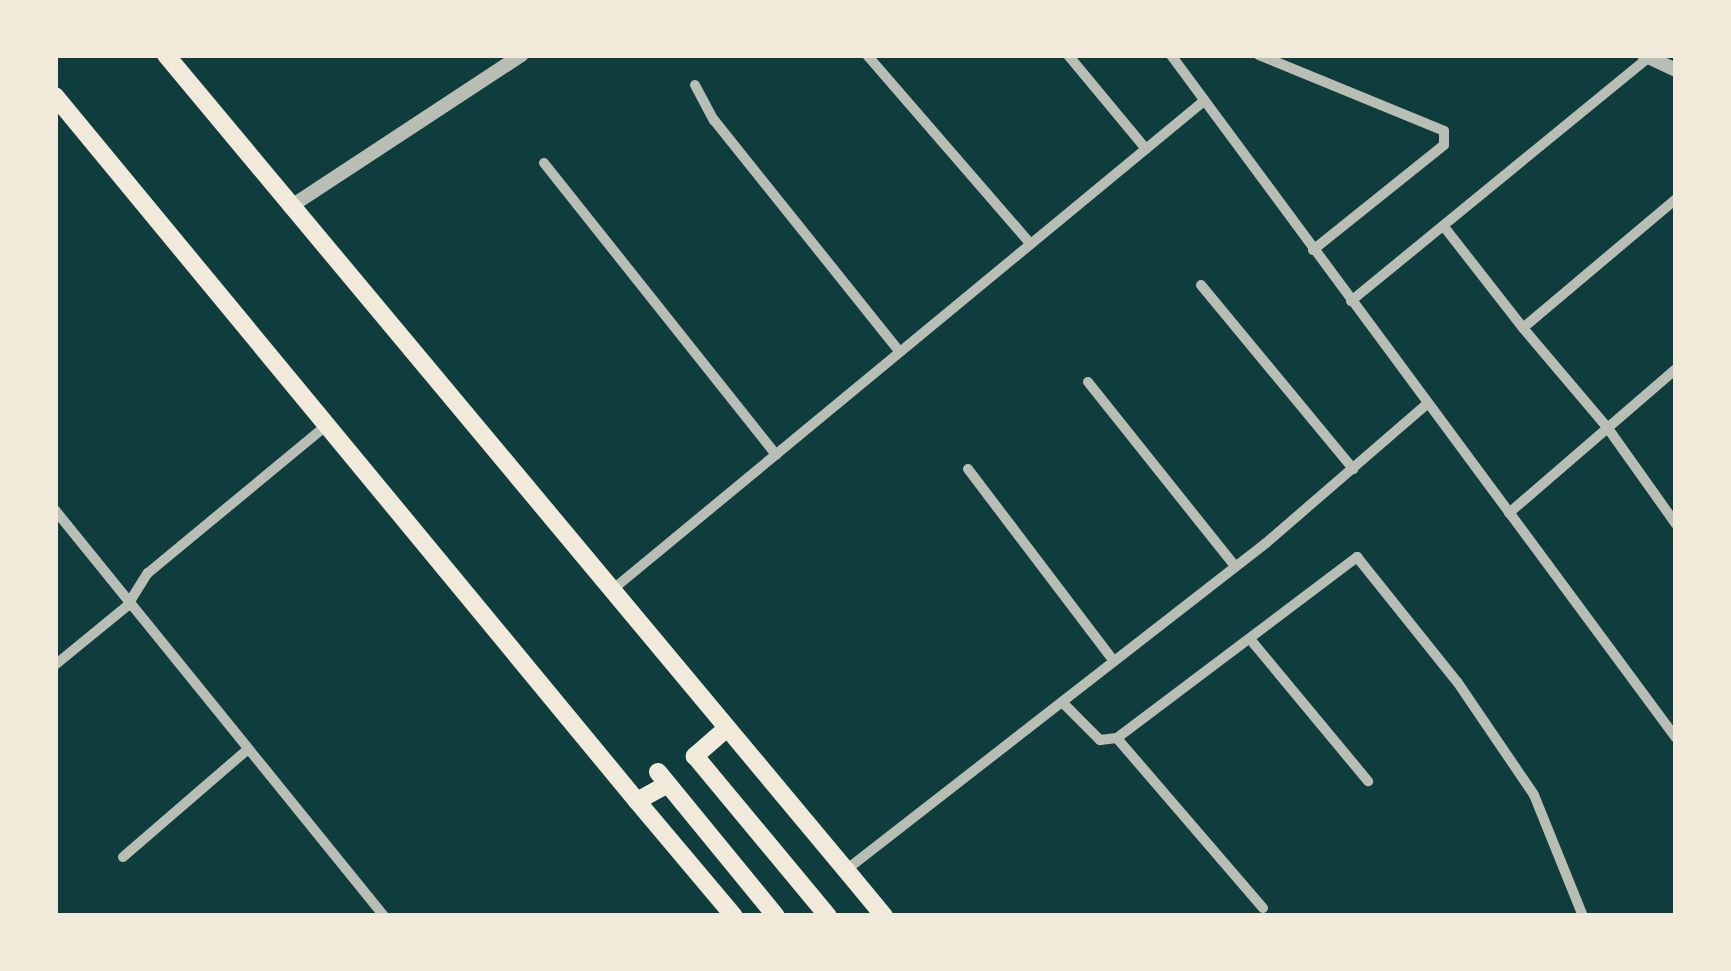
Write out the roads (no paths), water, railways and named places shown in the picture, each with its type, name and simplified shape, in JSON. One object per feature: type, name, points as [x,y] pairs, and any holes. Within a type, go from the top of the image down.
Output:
[{"type":"main road","points":[[166,55],[884,916]]},
{"type":"main road","points":[[55,96],[734,916]]},
{"type":"main road","points":[[727,728],[694,756],[828,916]]},
{"type":"main road","points":[[637,801],[663,778],[776,916]]},
{"type":"street","points":[[290,207],[521,55]]},
{"type":"street","points":[[867,55],[1032,244]]},
{"type":"street","points":[[1068,55],[1146,149]]},
{"type":"street","points":[[1171,55],[1676,738]]},
{"type":"street","points":[[1259,55],[1444,131],[1444,145],[1314,250]]},
{"type":"street","points":[[1351,301],[1445,228],[1647,56],[1676,70]]},
{"type":"street","points":[[695,85],[714,120],[900,352]]},
{"type":"street","points":[[612,590],[1204,101]]},
{"type":"street","points":[[544,163],[776,455]]},
{"type":"street","points":[[1523,328],[1676,199]]},
{"type":"street","points":[[1445,228],[1607,426],[1676,524]]},
{"type":"street","points":[[1201,285],[1353,469]]},
{"type":"street","points":[[1508,513],[1676,368]]},
{"type":"street","points":[[1088,382],[1235,566]]},
{"type":"street","points":[[846,870],[1235,566],[1427,404]]},
{"type":"street","points":[[55,665],[127,606],[148,573],[328,424]]},
{"type":"street","points":[[968,469],[1114,661]]},
{"type":"street","points":[[55,510],[127,606],[248,748],[376,914]]},
{"type":"street","points":[[1062,702],[1100,740],[1117,738],[1357,557],[1458,683],[1534,795],[1583,916]]},
{"type":"street","points":[[1250,639],[1368,781]]},
{"type":"street","points":[[1117,738],[1263,908]]},
{"type":"street","points":[[123,857],[248,748]]}]
